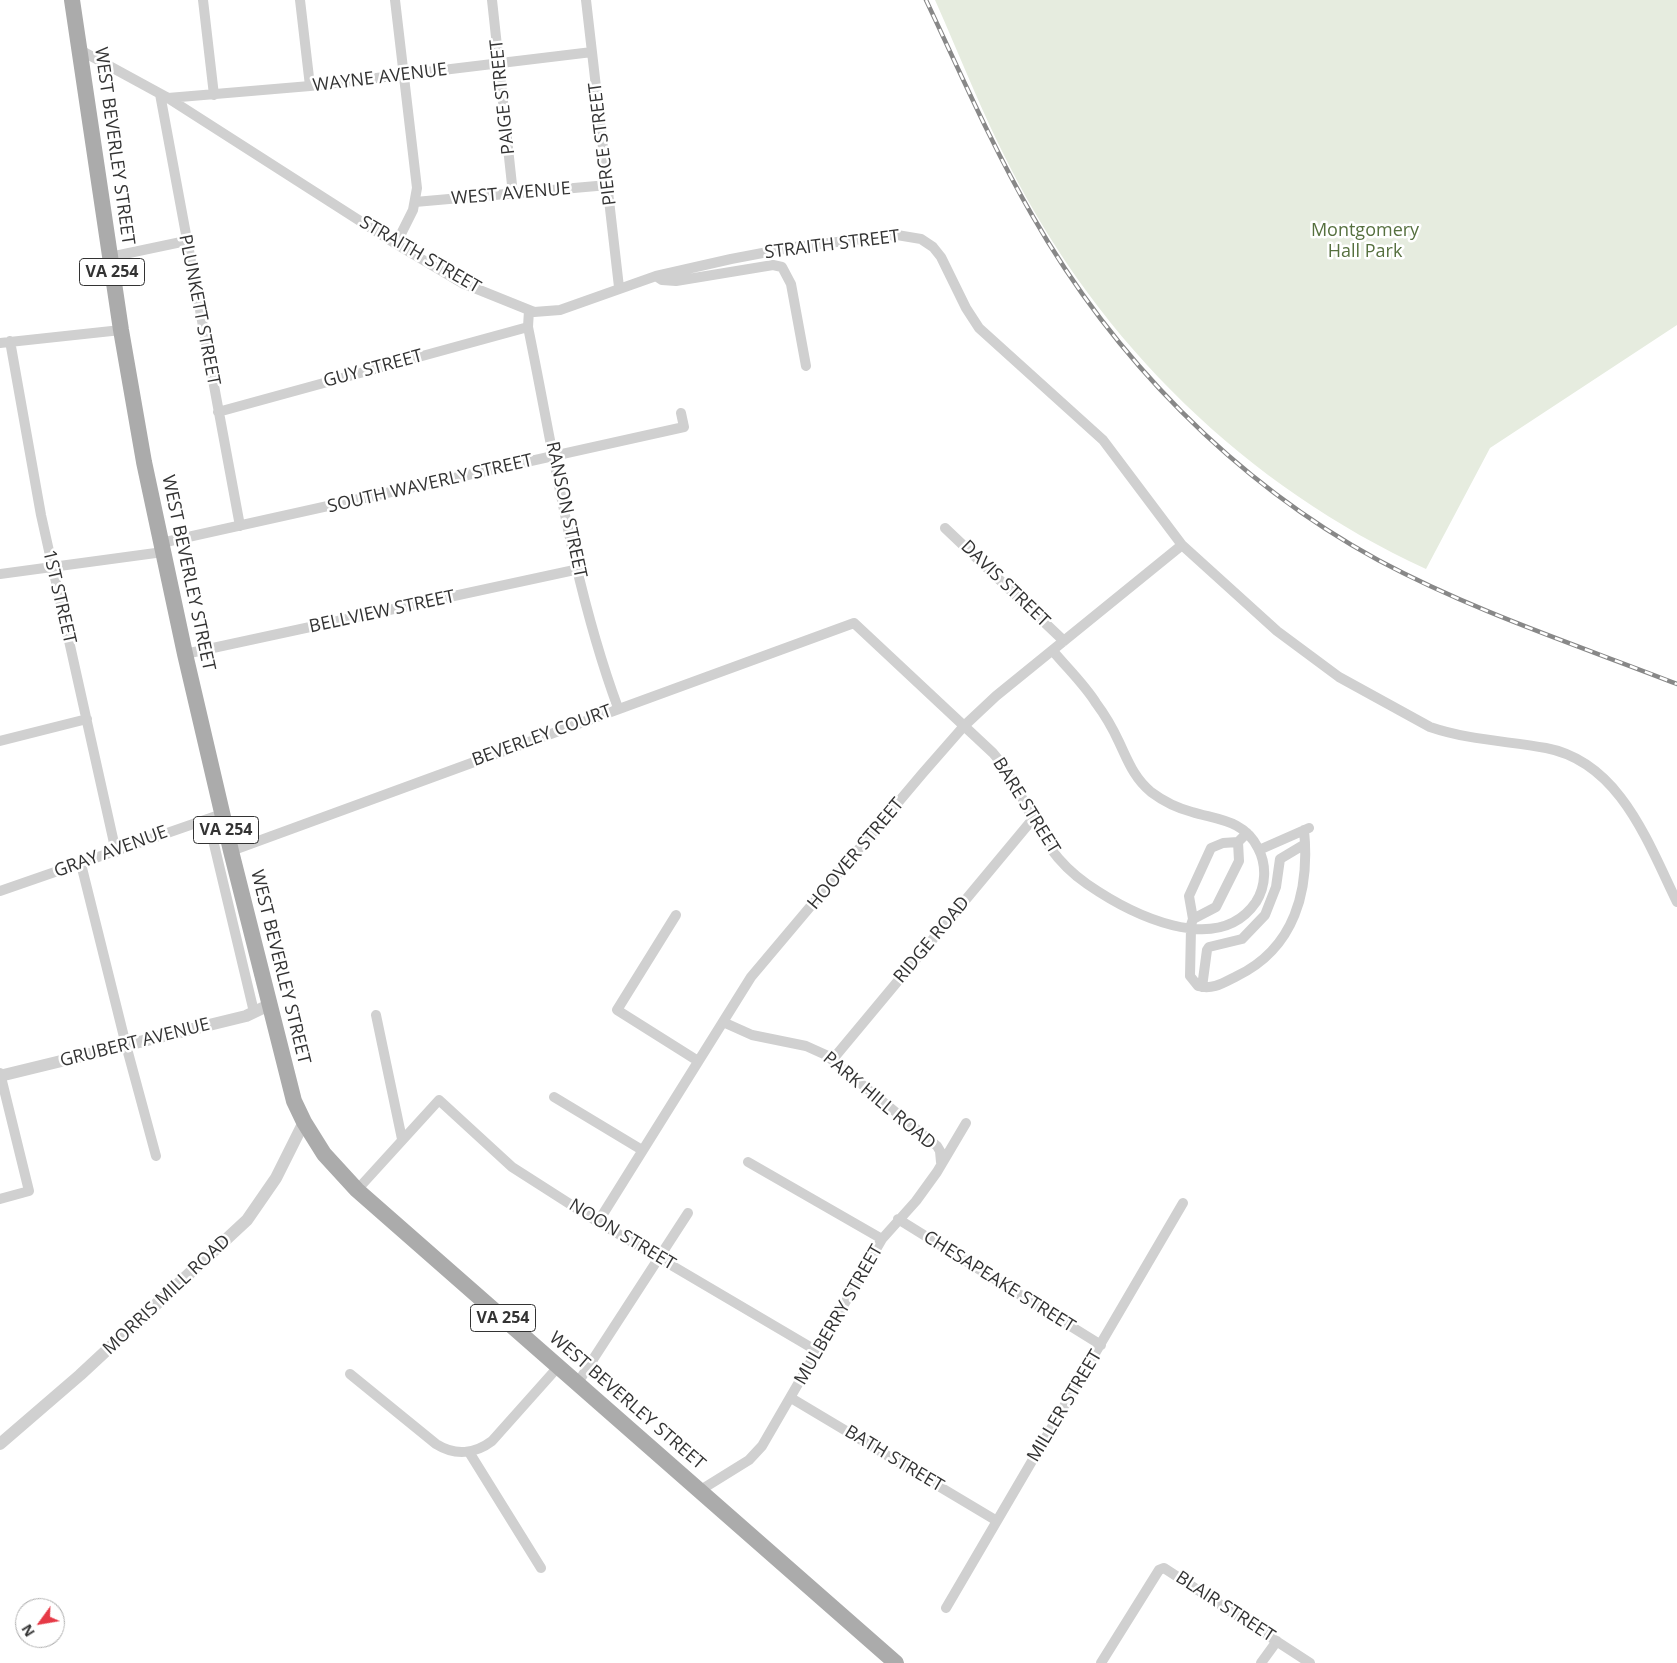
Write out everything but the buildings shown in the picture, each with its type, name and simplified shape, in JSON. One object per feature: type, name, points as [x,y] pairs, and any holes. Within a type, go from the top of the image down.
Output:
[{"type":"main road","name":"WEST BEVERLEY STREET","points":[[72,0],[121,330],[144,462],[185,654],[215,816],[231,851],[262,1009],[304,1122],[324,1154],[357,1190],[896,1663]]},
{"type":"street","points":[[203,0],[214,95]]},
{"type":"street","points":[[300,0],[310,86]]},
{"type":"street","points":[[395,0],[417,188],[415,202],[396,244]]},
{"type":"street","name":"PAIGE STREET","points":[[492,0],[513,194]]},
{"type":"street","name":"PIERCE STREET","points":[[586,0],[619,287]]},
{"type":"street","name":"STRAITH STREET","points":[[80,50],[164,96],[396,244],[462,283],[529,310],[542,312],[560,310],[619,287],[656,276],[794,247],[888,235],[913,237],[927,242],[941,257],[966,308],[979,328],[1103,440],[1182,545]]},
{"type":"street","name":"WAYNE AVENUE","points":[[164,96],[214,95],[310,86],[592,52]]},
{"type":"street","name":"PLUNKETT STREET","points":[[164,96],[186,241],[240,526]]},
{"type":"street","name":"WEST AVENUE","points":[[415,202],[608,186]]},
{"type":"street","points":[[110,257],[186,241]]},
{"type":"street","points":[[656,276],[664,280],[683,281],[773,265],[782,267],[791,284],[806,366]]},
{"type":"street","name":"RANSON STREET","points":[[529,310],[528,327],[578,569],[599,655],[618,708]]},
{"type":"street","name":"GUY STREET","points":[[218,412],[528,327]]},
{"type":"street","points":[[5,342],[121,330]]},
{"type":"street","name":"1ST STREET","points":[[5,342],[52,566],[88,719],[116,852]]},
{"type":"street","name":"SOUTH WAVERLY STREET","points":[[0,574],[162,548],[240,526],[684,427],[681,413]]},
{"type":"street","name":"DAVIS STREET","points":[[946,528],[1064,641]]},
{"type":"street","points":[[1182,545],[1302,651],[1339,677],[1399,711],[1446,733],[1558,751],[1584,762],[1600,773],[1626,806],[1677,902]]},
{"type":"street","name":"HOOVER STREET","points":[[598,1222],[757,970],[964,726],[1064,641],[1182,545]]},
{"type":"street","name":"BELLVIEW STREET","points":[[185,654],[578,569]]},
{"type":"street","name":"BEVERLEY COURT","points":[[231,851],[618,708],[854,624]]},
{"type":"street","name":"BARE STREET","points":[[854,624],[993,754],[1010,776],[1032,820],[1056,856],[1084,882],[1115,902],[1145,915],[1205,930],[1225,926],[1247,912],[1258,898],[1263,884],[1264,865],[1259,850]]},
{"type":"street","name":"DAVIS STREET","points":[[1053,651],[1095,701],[1141,783],[1152,793],[1180,808],[1228,820],[1247,833],[1259,850]]},
{"type":"street","points":[[0,741],[88,719]]},
{"type":"street","name":"GRAY AVENUE","points":[[0,891],[82,864],[215,816]]},
{"type":"street","name":"WEST BEVERLEY STREET","points":[[215,816],[262,1009]]},
{"type":"street","name":"RIDGE ROAD","points":[[833,1059],[1032,820]]},
{"type":"street","points":[[1247,833],[1238,842],[1223,843],[1211,848],[1189,896],[1191,925],[1190,976],[1193,982],[1202,987],[1213,988],[1240,975],[1260,962],[1280,941],[1293,920],[1304,888],[1306,829],[1259,850]]},
{"type":"street","points":[[1191,925],[1216,907],[1239,861],[1238,842]]},
{"type":"street","points":[[1202,987],[1209,947],[1242,939],[1256,926],[1265,915],[1273,898],[1280,859],[1305,844]]},
{"type":"street","points":[[82,864],[126,1045],[156,1156]]},
{"type":"street","points":[[676,915],[617,1010],[698,1061]]},
{"type":"street","name":"GRUBERT AVENUE","points":[[0,1075],[246,1016],[262,1009]]},
{"type":"street","points":[[357,1190],[402,1139],[376,1015]]},
{"type":"street","name":"PARK HILL ROAD","points":[[723,1022],[752,1035],[809,1047],[833,1059],[937,1146],[940,1151],[941,1162]]},
{"type":"street","points":[[0,1075],[29,1191],[0,1199]]},
{"type":"street","points":[[554,1097],[642,1150]]},
{"type":"street","name":"NOON STREET","points":[[402,1139],[439,1100],[512,1167],[598,1222],[817,1351]]},
{"type":"street","name":"MORRIS MILL ROAD","points":[[0,1444],[80,1376],[247,1220],[276,1178],[304,1122]]},
{"type":"street","name":"MULBERRY STREET","points":[[698,1491],[757,1453],[791,1398],[882,1239],[916,1201],[937,1172],[941,1162],[966,1123]]},
{"type":"street","points":[[748,1162],[882,1239]]},
{"type":"street","name":"MILLER STREET","points":[[946,1608],[1183,1203]]},
{"type":"street","points":[[578,1384],[688,1213]]},
{"type":"street","name":"CHESAPEAKE STREET","points":[[898,1220],[1101,1344]]},
{"type":"street","points":[[350,1374],[441,1447],[452,1452],[469,1452],[492,1442],[558,1367]]},
{"type":"street","name":"BATH STREET","points":[[791,1398],[997,1521]]},
{"type":"street","points":[[469,1452],[541,1568]]},
{"type":"street","name":"BLAIR STREET","points":[[1102,1663],[1159,1570],[1164,1568],[1310,1663]]},
{"type":"street","points":[[1261,1663],[1276,1641]]},
{"type":"green space","name":"Montgomery Hall Park","points":[[935,0],[1677,0],[1677,325],[1490,448],[1426,569],[1360,535],[1298,496],[1239,452],[1184,403],[1134,350],[1088,293],[1046,232],[1000,147]]},
{"type":"railway","points":[[926,0],[1003,162],[1032,215],[1064,267],[1100,318],[1139,366],[1181,411],[1226,454],[1274,493],[1325,528],[1378,560],[1488,611],[1677,684]]}]
